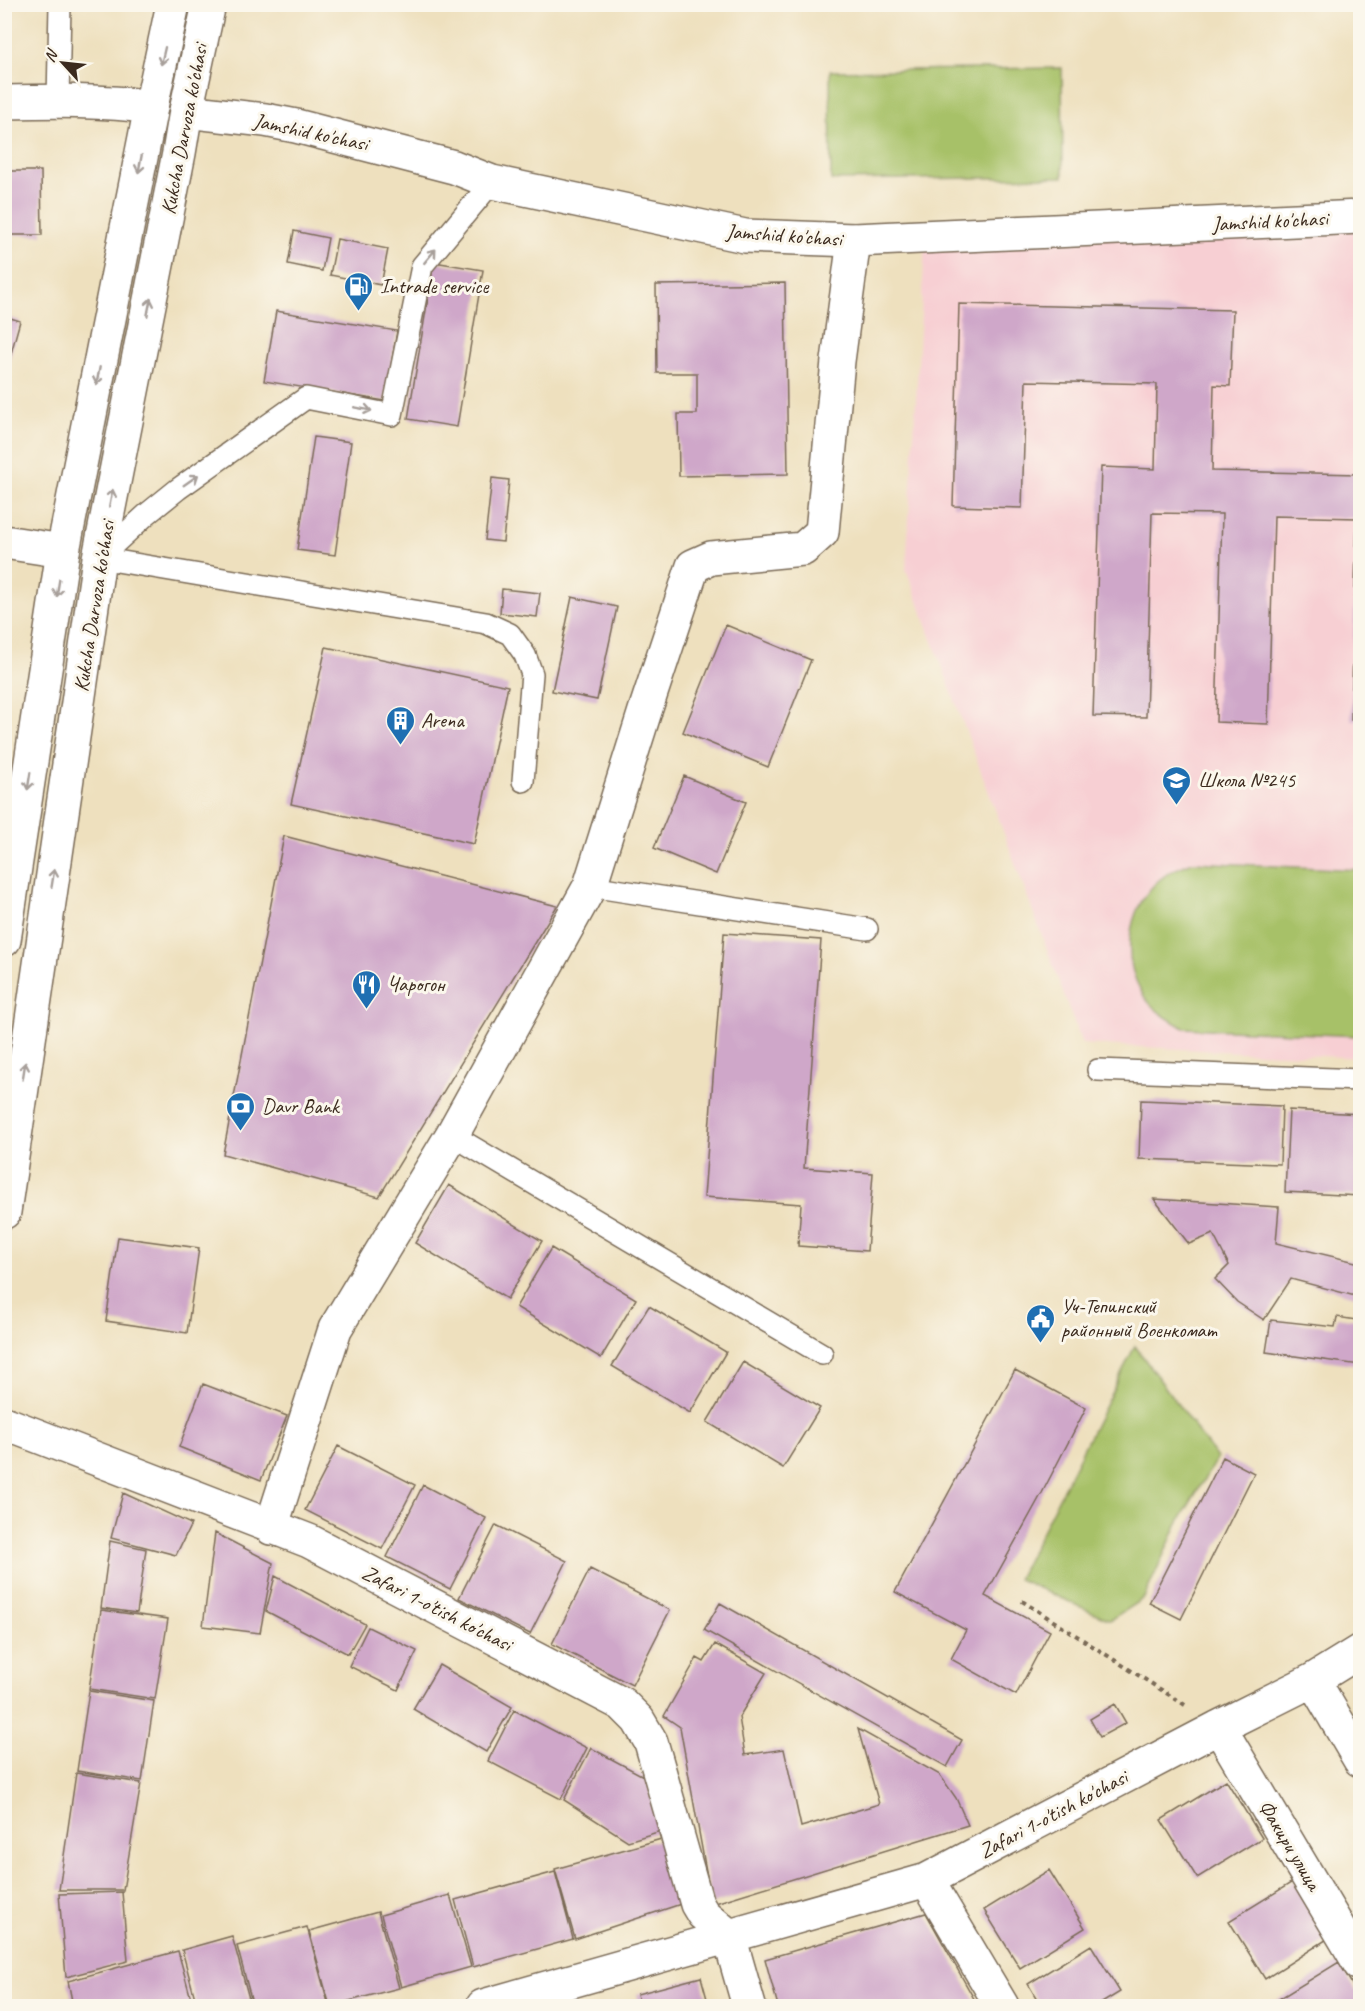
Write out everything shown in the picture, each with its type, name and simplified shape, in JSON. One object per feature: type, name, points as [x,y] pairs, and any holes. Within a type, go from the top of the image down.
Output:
[{"type":"street","name":"Kukcha Darvoza ko'chasi","points":[[4,940],[63,551],[173,4]]},
{"type":"street","name":"Kukcha Darvoza ko'chasi","points":[[4,1212],[99,558],[209,4]]},
{"type":"street","name":"Jamshid ko'chasi","points":[[4,102],[111,102],[265,120],[454,167],[492,182],[746,236],[854,240],[1360,217]]},
{"type":"street","points":[[271,1528],[335,1329],[452,1135],[590,886],[693,566],[711,558],[803,549],[822,532],[838,361],[854,240]]},
{"type":"street","points":[[4,542],[99,558]]},
{"type":"street","name":"Zafari 1-o'tish ko'chasi","points":[[4,1423],[309,1541],[622,1704],[638,1720],[651,1742],[697,1904],[704,1914],[729,1936]]},
{"type":"street","name":"Zafari 1-o'tish ko'chasi","points":[[483,2007],[927,1880],[1219,1726],[1313,1680],[1360,1651]]},
{"type":"street","points":[[1313,1680],[1360,1760]]},
{"type":"street","name":"Факири улица","points":[[1219,1726],[1360,1964]]},
{"type":"street","points":[[927,1880],[1002,2007]]},
{"type":"street","points":[[729,1936],[749,2007]]},
{"type":"lane","points":[[58,101],[60,4]]},
{"type":"lane","points":[[99,558],[178,489],[306,398],[392,415],[422,266],[492,182]]},
{"type":"lane","points":[[99,558],[486,623],[510,634],[525,655],[532,674],[523,781]]},
{"type":"lane","points":[[590,886],[867,929]]},
{"type":"lane","points":[[1098,1070],[1360,1080]]},
{"type":"lane","points":[[452,1135],[822,1354]]},
{"type":"path","points":[[1022,1600],[1219,1726]]},
{"type":"shaded area","name":"Школа №245","points":[[1360,226],[1360,1058],[1082,1044],[906,569],[925,246]]},
{"type":"green space","points":[[1062,68],[1063,177],[831,180],[830,71]]},
{"type":"green space","points":[[1192,862],[1360,870],[1360,1036],[1184,1028],[1150,1004],[1142,993],[1131,961],[1130,945],[1136,913],[1154,885],[1170,872]]},
{"type":"green space","points":[[1135,1346],[1217,1458],[1178,1523],[1144,1598],[1110,1620],[1018,1579]]},
{"type":"building","points":[[4,171],[41,171],[42,235],[4,235]]},
{"type":"building","points":[[294,231],[328,238],[322,271],[288,264]]},
{"type":"building","points":[[337,239],[388,249],[381,285],[330,275]]},
{"type":"building","points":[[434,262],[483,270],[457,427],[408,419]]},
{"type":"building","points":[[785,283],[788,474],[679,476],[678,414],[697,414],[697,373],[657,373],[656,285]]},
{"type":"building","points":[[959,304],[1233,310],[1230,386],[1214,385],[1212,471],[1360,474],[1360,720],[1351,720],[1357,518],[1274,516],[1268,724],[1216,722],[1222,514],[1152,513],[1146,717],[1093,716],[1101,467],[1155,469],[1157,384],[1026,381],[1022,508],[953,506]]},
{"type":"building","points":[[276,311],[397,331],[385,401],[264,381]]},
{"type":"building","points":[[4,316],[20,321],[5,375],[4,375]]},
{"type":"building","points":[[314,437],[351,442],[335,555],[297,550]]},
{"type":"building","points":[[492,478],[509,480],[503,542],[485,540]]},
{"type":"building","points":[[502,589],[540,593],[537,617],[500,613]]},
{"type":"building","points":[[572,597],[617,607],[597,700],[552,691]]},
{"type":"building","points":[[726,625],[811,660],[768,767],[683,732]]},
{"type":"building","name":"Arena","points":[[326,647],[508,686],[474,844],[291,804]]},
{"type":"building","points":[[684,776],[746,802],[716,874],[654,848]]},
{"type":"building","points":[[284,836],[557,906],[379,1197],[223,1154]]},
{"type":"building","points":[[724,933],[821,940],[804,1168],[873,1173],[867,1251],[798,1246],[801,1204],[704,1197]]},
{"type":"building","points":[[1141,1100],[1282,1106],[1280,1164],[1139,1159]]},
{"type":"building","points":[[1289,1110],[1360,1114],[1360,1196],[1285,1192]]},
{"type":"building","points":[[449,1185],[542,1241],[507,1299],[415,1243]]},
{"type":"building","points":[[1154,1199],[1279,1207],[1276,1243],[1360,1263],[1360,1365],[1266,1352],[1271,1320],[1335,1327],[1337,1317],[1356,1320],[1359,1297],[1291,1279],[1264,1320],[1237,1302],[1215,1279],[1229,1265],[1213,1234],[1189,1244]]},
{"type":"building","points":[[118,1237],[199,1248],[187,1333],[106,1321]]},
{"type":"building","points":[[551,1248],[636,1299],[601,1358],[516,1307]]},
{"type":"building","points":[[649,1306],[726,1352],[690,1413],[612,1366]]},
{"type":"building","points":[[743,1362],[820,1408],[783,1468],[707,1422]]},
{"type":"building","points":[[1015,1370],[1086,1408],[985,1596],[1050,1631],[1016,1695],[951,1659],[966,1630],[895,1592]]},
{"type":"building","points":[[203,1384],[287,1416],[261,1480],[179,1447]]},
{"type":"building","points":[[338,1446],[415,1485],[382,1549],[305,1510]]},
{"type":"building","points":[[1223,1457],[1254,1473],[1181,1619],[1149,1603]]},
{"type":"building","points":[[423,1485],[486,1518],[450,1589],[387,1557]]},
{"type":"building","points":[[123,1493],[191,1524],[176,1555],[111,1538]]},
{"type":"building","points":[[496,1525],[567,1561],[530,1634],[459,1598]]},
{"type":"building","points":[[215,1533],[273,1563],[260,1633],[203,1626]]},
{"type":"building","points":[[110,1541],[146,1549],[137,1613],[101,1608]]},
{"type":"building","points":[[590,1569],[670,1610],[632,1685],[552,1644]]},
{"type":"building","points":[[275,1576],[365,1624],[348,1654],[266,1611]]},
{"type":"building","points":[[720,1603],[962,1740],[947,1767],[704,1630]]},
{"type":"building","points":[[101,1610],[168,1619],[155,1699],[89,1689]]},
{"type":"building","points":[[368,1627],[417,1651],[398,1690],[349,1666]]},
{"type":"building","points":[[715,1644],[766,1673],[739,1717],[745,1755],[784,1749],[801,1827],[879,1804],[858,1729],[940,1775],[956,1798],[968,1825],[712,1904],[680,1727],[664,1716],[697,1658],[704,1662]]},
{"type":"building","points":[[439,1665],[512,1707],[486,1752],[413,1709]]},
{"type":"building","points":[[1360,1683],[1360,1700],[1353,1688]]},
{"type":"building","points":[[89,1691],[154,1701],[142,1781],[77,1771]]},
{"type":"building","points":[[1115,1704],[1126,1723],[1100,1737],[1090,1719]]},
{"type":"building","points":[[514,1710],[587,1748],[561,1799],[488,1761]]},
{"type":"building","points":[[591,1748],[647,1778],[661,1831],[628,1841],[564,1800]]},
{"type":"building","points":[[76,1773],[141,1783],[123,1890],[59,1890]]},
{"type":"building","points":[[1226,1780],[1262,1838],[1197,1878],[1161,1820]]},
{"type":"building","points":[[665,1838],[684,1903],[575,1939],[555,1869]]},
{"type":"building","points":[[1049,1870],[1085,1928],[1020,1968],[984,1910]]},
{"type":"building","points":[[555,1872],[573,1939],[473,1967],[455,1900]]},
{"type":"building","points":[[1294,1881],[1329,1938],[1265,1979],[1229,1921]]},
{"type":"building","points":[[122,1892],[128,1961],[66,1977],[59,1894]]},
{"type":"building","points":[[450,1895],[471,1967],[401,1987],[381,1915]]},
{"type":"building","points":[[378,1912],[399,1988],[330,2006],[309,1931]]},
{"type":"building","points":[[926,1913],[978,2006],[778,2006],[765,1959]]},
{"type":"building","points":[[307,1927],[329,2006],[253,2006],[237,1946]]},
{"type":"building","points":[[232,1936],[251,2006],[197,2006],[182,1950]]},
{"type":"building","points":[[1091,1945],[1120,1992],[1097,2006],[1041,2006],[1028,1984]]},
{"type":"building","points":[[178,1951],[193,2006],[73,2006],[68,1981]]},
{"type":"building","points":[[1339,1962],[1360,1998],[1360,2006],[1276,2006],[1274,2002]]},
{"type":"building","points":[[701,1977],[709,2006],[640,2006],[637,1994]]},
{"type":"place","name":"Intrade service","points":[[359,312]]},
{"type":"place","name":"Arena","points":[[400,746]]},
{"type":"place","name":"Школа №245","points":[[1177,806]]},
{"type":"place","name":"Чарогон","points":[[366,1010]]},
{"type":"place","name":"Davr Bank","points":[[241,1132]]},
{"type":"place","name":"Уч-Тепинский районный Военкомат","points":[[1040,1344]]}]
